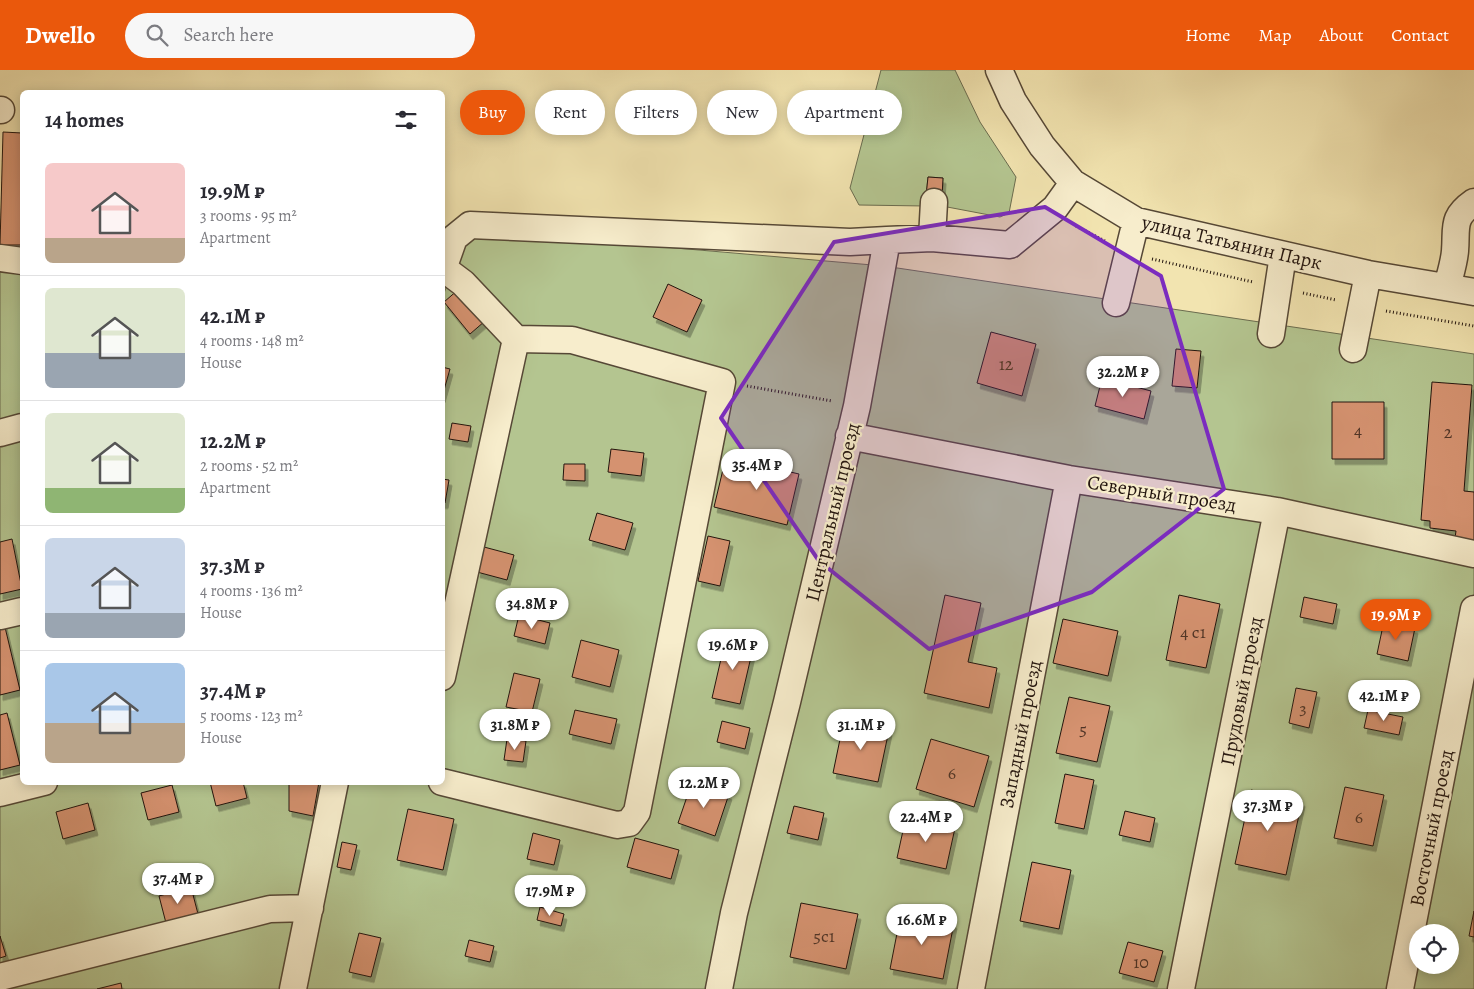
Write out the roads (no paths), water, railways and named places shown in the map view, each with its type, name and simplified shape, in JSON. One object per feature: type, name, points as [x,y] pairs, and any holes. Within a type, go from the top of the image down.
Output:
[{"type":"street","name":"улица Татьянин Парк","points":[[999,70],[1013,101],[1042,146],[1073,183],[1136,221],[1368,274],[1474,292]]},
{"type":"street","points":[[445,264],[454,238],[470,225],[850,242],[932,238],[1010,245],[1055,208],[1073,183]]},
{"type":"street","points":[[932,238],[934,202]]},
{"type":"street","points":[[1447,287],[1455,252],[1454,228],[1461,214],[1474,202]]},
{"type":"street","points":[[1116,303],[1136,221]]},
{"type":"street","name":"Центральный проезд","points":[[719,989],[734,913],[787,702],[857,406],[884,266],[887,240]]},
{"type":"street","points":[[1271,334],[1283,255]]},
{"type":"street","points":[[0,258],[20,261]]},
{"type":"street","points":[[445,271],[462,283],[516,339],[572,340],[722,382],[637,812],[629,822],[616,825],[445,783]]},
{"type":"street","points":[[1353,349],[1368,274]]},
{"type":"street","points":[[445,663],[516,339]]},
{"type":"street","points":[[0,433],[20,428]]},
{"type":"street","name":"Северный проезд","points":[[849,436],[1069,479],[1277,511],[1474,554]]},
{"type":"street","name":"Западный проезд","points":[[971,989],[1069,479]]},
{"type":"street","name":"Прудовый проезд","points":[[1182,989],[1277,511]]},
{"type":"street","name":"Восточный проезд","points":[[1400,989],[1474,609]]},
{"type":"street","points":[[0,616],[20,611]]},
{"type":"street","points":[[0,793],[32,785]]},
{"type":"street","points":[[293,989],[334,785]]},
{"type":"street","points":[[0,976],[270,909],[310,908]]}]
